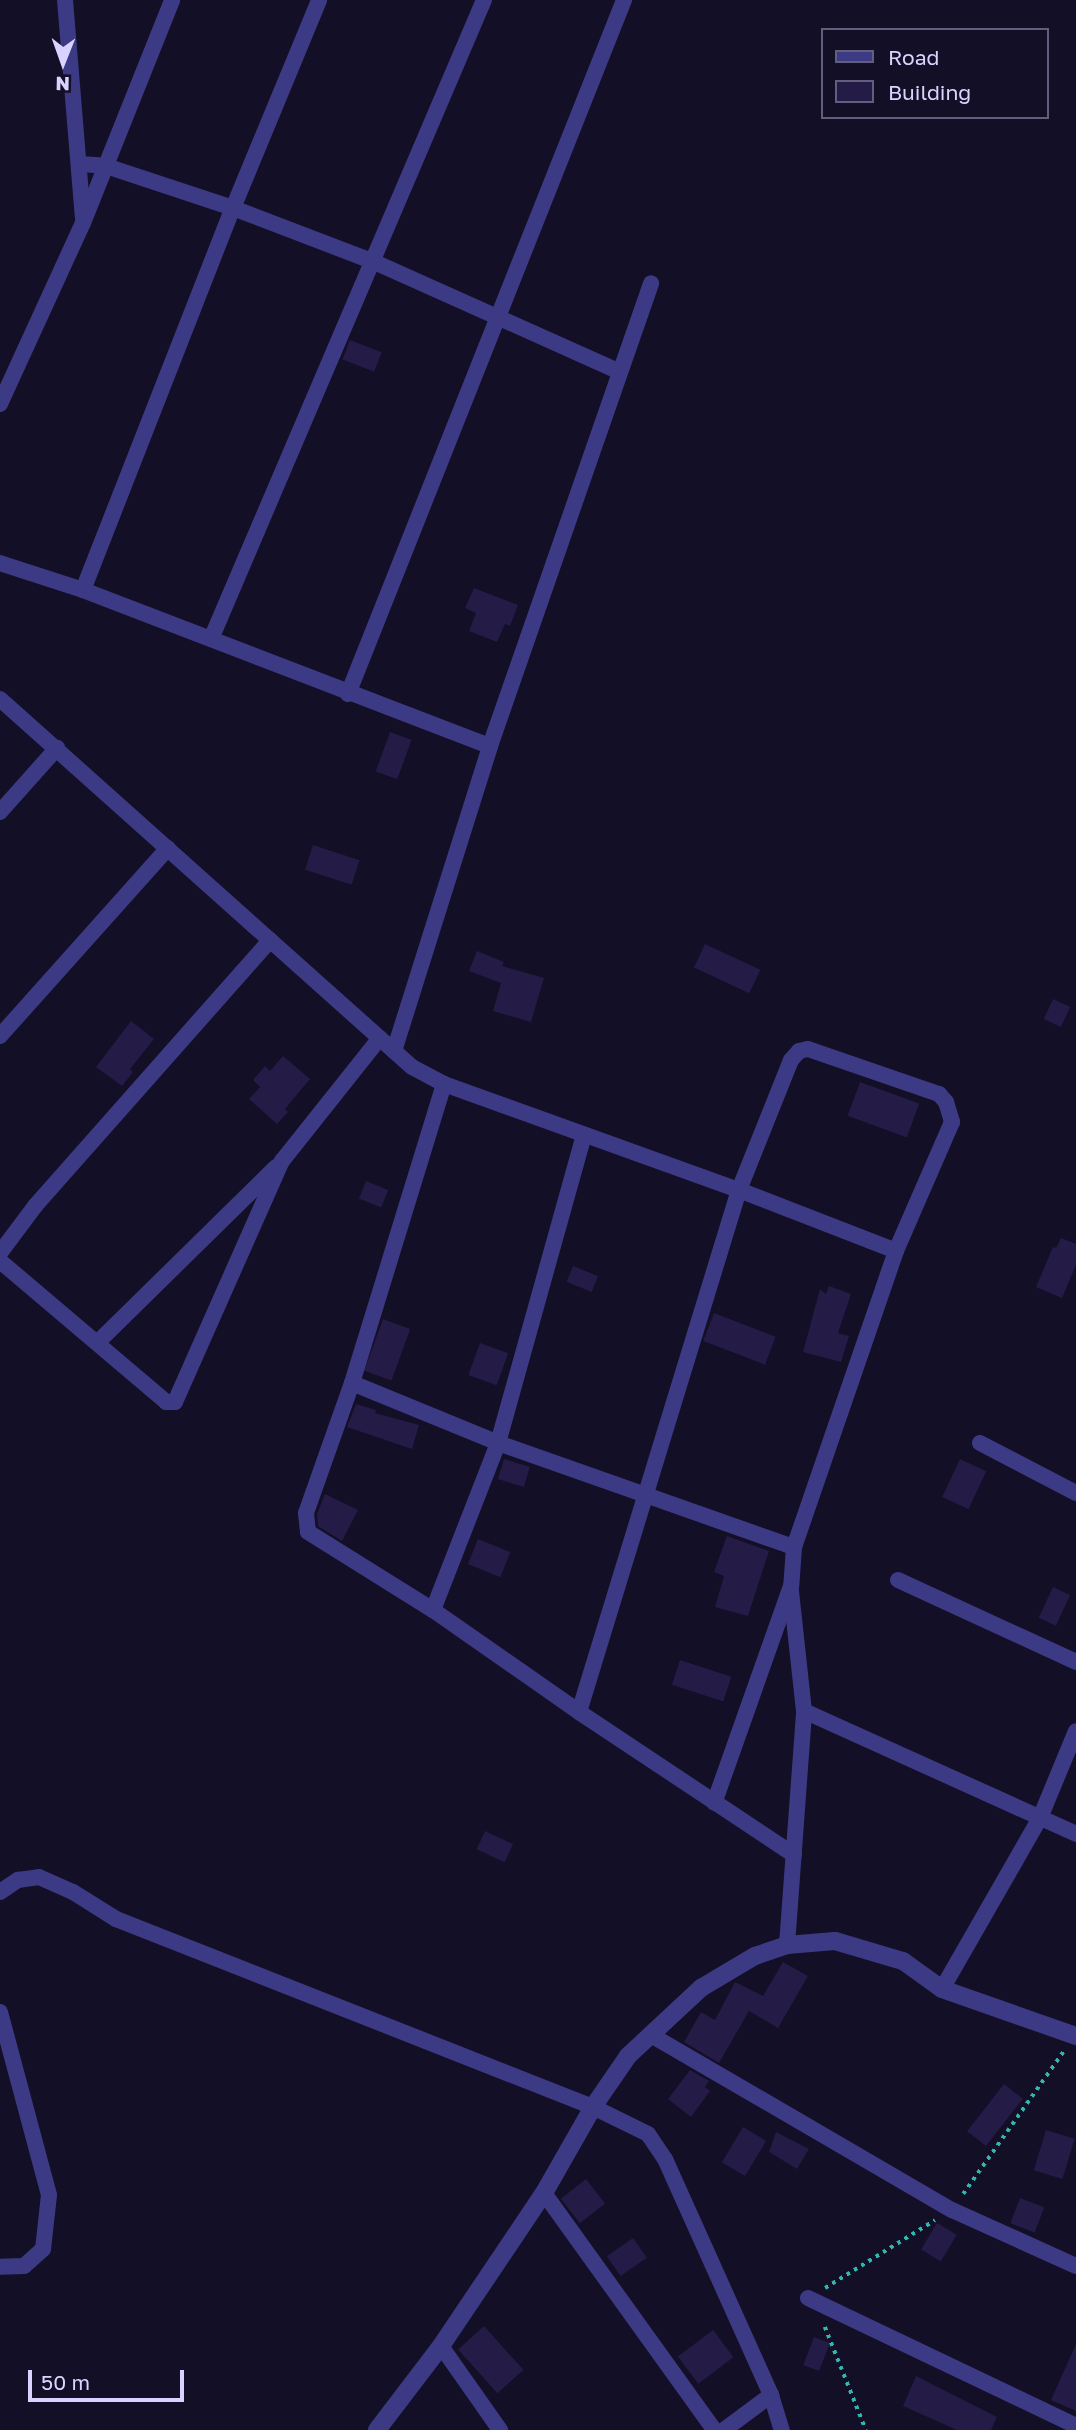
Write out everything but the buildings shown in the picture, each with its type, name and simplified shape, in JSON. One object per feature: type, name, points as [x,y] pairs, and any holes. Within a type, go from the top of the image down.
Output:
[{"type":"street","points":[[65,0],[83,223]]},
{"type":"street","points":[[0,404],[83,223],[172,0]]},
{"type":"street","points":[[83,590],[233,208],[319,0]]},
{"type":"street","points":[[211,639],[484,0]]},
{"type":"street","points":[[348,694],[624,0]]},
{"type":"street","points":[[80,164],[106,166],[233,208],[372,261],[498,315],[618,371]]},
{"type":"street","points":[[394,1051],[490,746],[618,371],[651,283]]},
{"type":"street","points":[[0,563],[83,590],[348,694],[490,746]]},
{"type":"street","points":[[0,699],[412,1067],[444,1084],[739,1190],[896,1251]]},
{"type":"street","points":[[0,812],[57,748]]},
{"type":"street","points":[[0,1036],[168,848]]},
{"type":"street","points":[[0,1253],[35,1206],[270,940]]},
{"type":"street","points":[[97,1343],[282,1161],[380,1038]]},
{"type":"street","points":[[579,1712],[739,1190],[791,1060],[799,1051],[808,1049],[939,1094],[946,1102],[952,1122],[896,1251],[794,1547],[791,1586],[804,1712],[787,1945]]},
{"type":"street","points":[[444,1084],[352,1383],[306,1513],[305,1524],[318,1540],[433,1609],[579,1712],[794,1855]]},
{"type":"street","points":[[433,1609],[498,1443],[584,1136]]},
{"type":"street","points":[[0,1261],[166,1402],[179,1399],[282,1161]]},
{"type":"street","points":[[352,1383],[498,1443],[794,1547]]},
{"type":"street","points":[[979,1443],[1076,1493]]},
{"type":"street","points":[[898,1580],[1076,1662]]},
{"type":"street","points":[[714,1803],[791,1586]]},
{"type":"street","points":[[804,1712],[1076,1834]]},
{"type":"street","points":[[942,1989],[1041,1818],[1076,1731]]},
{"type":"street","points":[[0,1892],[18,1880],[39,1877],[73,1892],[116,1920],[593,2107],[648,2134],[665,2159],[771,2395],[782,2430]]},
{"type":"street","points":[[377,2430],[441,2346],[544,2193],[593,2107],[628,2056],[701,1988],[755,1956],[787,1945],[835,1941],[903,1961],[942,1989],[1075,2036]]},
{"type":"street","points":[[0,2012],[49,2195],[43,2249],[24,2266],[0,2267]]},
{"type":"street","points":[[651,2035],[952,2210],[1076,2266]]},
{"type":"street","points":[[544,2193],[714,2430]]},
{"type":"street","points":[[808,2298],[1076,2426]]},
{"type":"street","points":[[441,2346],[500,2430]]},
{"type":"street","points":[[724,2430],[771,2395]]},
{"type":"path","points":[[866,2430],[832,2341],[808,2298],[952,2210],[1075,2036]]}]
